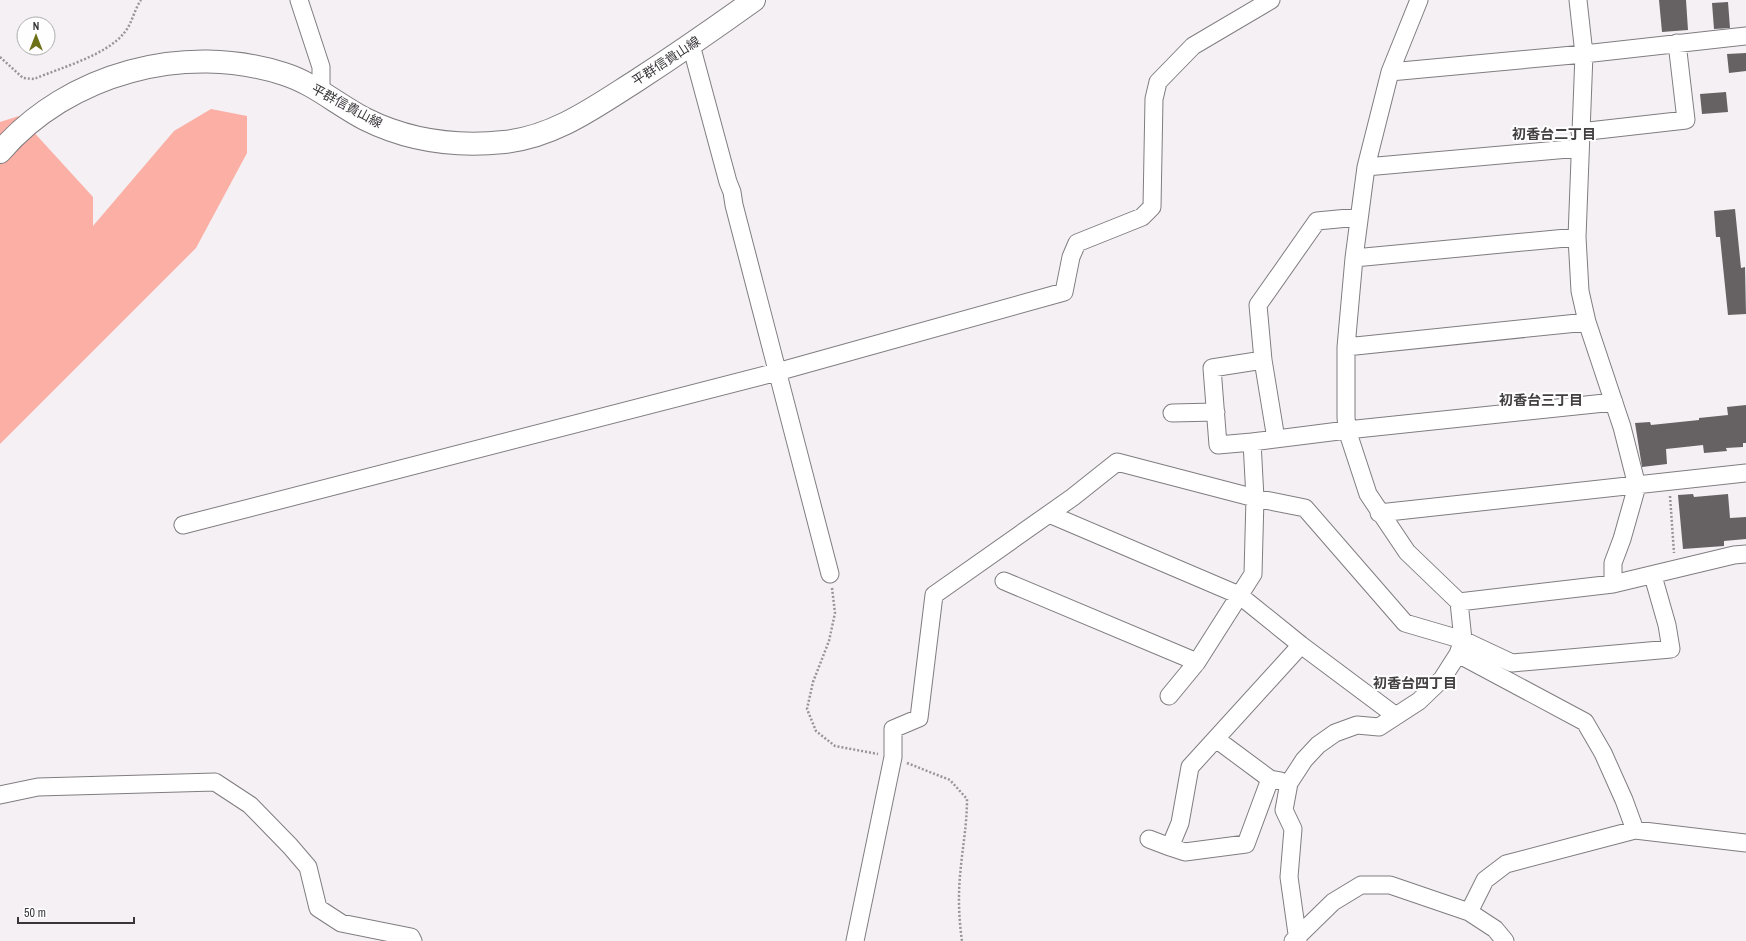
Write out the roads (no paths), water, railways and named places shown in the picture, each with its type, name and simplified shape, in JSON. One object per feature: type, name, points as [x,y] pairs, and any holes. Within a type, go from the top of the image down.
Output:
[{"type":"main road","name":"平群信貴山線","points":[[0,152],[30,121],[52,105],[85,87],[124,73],[158,66],[197,61],[241,65],[285,74],[321,92],[365,119],[415,138],[461,144],[506,142],[547,133],[587,112],[691,45],[754,0]]},
{"type":"street","points":[[299,0],[321,67],[321,92]]},
{"type":"street","points":[[183,525],[778,372],[1064,292],[1071,257],[1077,243],[1142,217],[1152,206],[1154,100],[1158,82],[1193,46],[1271,0]]},
{"type":"street","points":[[1296,940],[1289,877],[1293,829],[1284,810],[1289,783],[1304,760],[1318,745],[1335,733],[1357,725],[1379,727],[1419,701],[1442,679],[1461,647],[1458,602],[1407,552],[1379,513],[1368,494],[1347,430],[1346,347],[1354,258],[1366,167],[1390,72],[1419,0]]},
{"type":"street","points":[[1578,0],[1584,54],[1577,237],[1580,291],[1587,322],[1614,402],[1637,486],[1622,539],[1613,563],[1613,584]]},
{"type":"street","points":[[1390,72],[1584,54],[1746,36]]},
{"type":"street","points":[[1366,167],[1580,140],[1686,120],[1677,43]]},
{"type":"street","points":[[691,45],[732,192],[734,205],[830,574]]},
{"type":"street","points":[[1276,439],[1263,360],[1258,305],[1317,221],[1359,216]]},
{"type":"street","points":[[1354,258],[1577,237]]},
{"type":"street","points":[[1346,347],[1587,322]]},
{"type":"street","points":[[1263,360],[1212,368],[1218,445],[1614,402]]},
{"type":"street","points":[[1172,413],[1216,412]]},
{"type":"street","points":[[1169,696],[1197,662],[1253,574],[1255,498],[1252,442]]},
{"type":"street","points":[[855,941],[893,757],[893,729],[919,718],[934,595],[1049,514],[1117,462],[1255,498],[1305,508],[1404,623],[1461,647],[1512,663],[1670,649],[1667,625],[1653,576]]},
{"type":"street","points":[[1379,513],[1746,473]]},
{"type":"street","points":[[1049,514],[1239,595],[1301,645],[1396,716]]},
{"type":"street","points":[[1458,602],[1613,584],[1653,576],[1734,555],[1746,554]]},
{"type":"street","points":[[1004,581],[1197,662]]},
{"type":"street","points":[[1170,847],[1180,823],[1190,767],[1301,645]]},
{"type":"street","points":[[1461,647],[1585,722],[1603,753],[1624,800],[1635,830]]},
{"type":"street","points":[[1216,739],[1270,779],[1289,783]]},
{"type":"street","points":[[1149,839],[1185,852],[1246,844],[1270,779]]},
{"type":"street","points":[[0,796],[38,787],[215,782],[250,805],[290,846],[308,867],[318,908],[341,923],[411,937],[413,941]]},
{"type":"street","points":[[1469,912],[1485,880],[1506,864],[1635,830],[1746,843]]},
{"type":"street","points":[[1296,940],[1333,902],[1361,885],[1390,885],[1469,912],[1495,929],[1505,941]]},
{"type":"district","name":"初香台二丁目","points":[[1554,134]]},
{"type":"district","name":"初香台三丁目","points":[[1541,400]]},
{"type":"district","name":"初香台四丁目","points":[[1415,683]]}]
